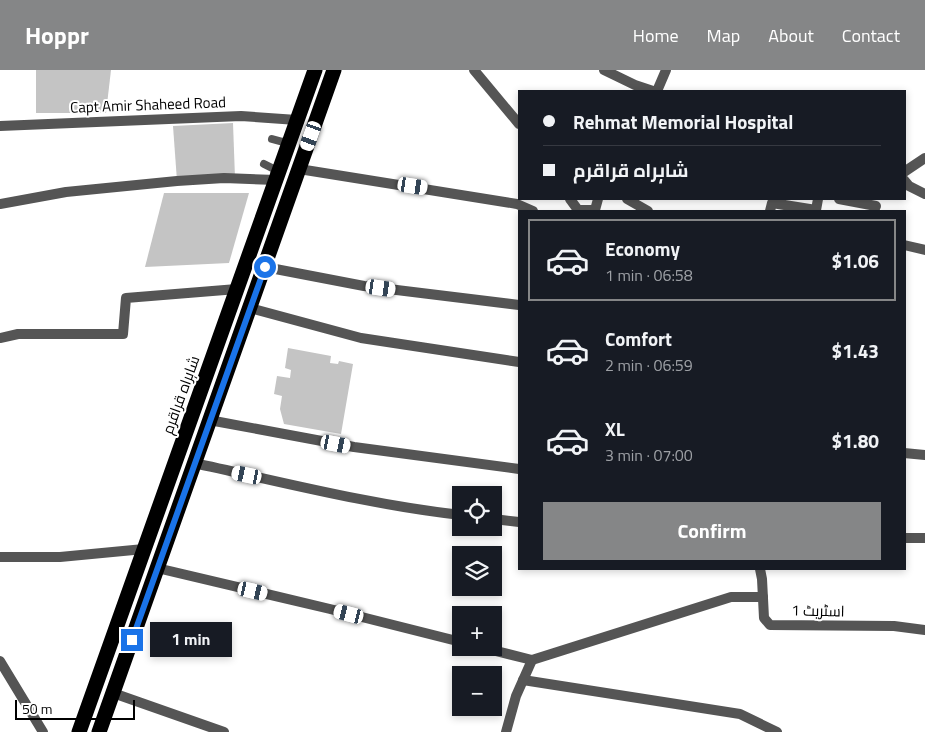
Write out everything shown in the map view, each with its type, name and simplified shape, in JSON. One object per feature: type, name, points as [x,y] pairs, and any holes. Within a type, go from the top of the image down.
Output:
[{"type":"highway","name":"شاہراہ قراقرم","points":[[79,732],[315,70]]},
{"type":"highway","points":[[99,732],[334,70]]},
{"type":"street","points":[[474,70],[518,123]]},
{"type":"street","points":[[604,70],[650,90]]},
{"type":"street","points":[[657,90],[666,70]]},
{"type":"street","name":"Capt Amir Shaheed Road","points":[[0,126],[241,116],[297,120]]},
{"type":"street","points":[[906,171],[925,158]]},
{"type":"street","points":[[299,169],[517,204],[531,210]]},
{"type":"street","points":[[0,204],[66,192],[178,181],[224,178],[276,180]]},
{"type":"street","points":[[906,182],[909,186],[925,194]]},
{"type":"street","points":[[629,200],[646,210]]},
{"type":"street","points":[[844,200],[876,206],[874,210]]},
{"type":"street","points":[[770,210],[772,203],[816,210]]},
{"type":"street","points":[[578,210],[595,210]]},
{"type":"street","points":[[906,245],[925,250]]},
{"type":"street","points":[[265,267],[364,286],[518,305]]},
{"type":"street","points":[[0,338],[18,334],[122,334],[126,298],[237,289]]},
{"type":"street","points":[[250,308],[361,338],[518,362]]},
{"type":"street","points":[[209,420],[354,447],[518,469]]},
{"type":"street","points":[[906,453],[925,455]]},
{"type":"street","points":[[194,464],[336,494],[452,514]]},
{"type":"street","points":[[502,520],[518,522]]},
{"type":"street","points":[[906,538],[925,538]]},
{"type":"street","points":[[0,556],[60,556],[144,549]]},
{"type":"street","points":[[157,568],[452,640]]},
{"type":"street","name":"اسٹریٹ 1","points":[[760,570],[764,598],[764,618],[770,625],[894,626],[925,630]]},
{"type":"street","points":[[502,652],[532,660],[731,597],[764,598]]},
{"type":"street","points":[[506,732],[516,696],[532,660]]},
{"type":"street","points":[[0,661],[43,732]]},
{"type":"street","points":[[523,680],[740,714],[777,732]]},
{"type":"street","points":[[113,693],[224,732]]},
{"type":"lane","points":[[272,139],[283,142],[291,138]]},
{"type":"lane","points":[[264,164],[274,169],[276,180]]},
{"type":"building","points":[[36,70],[111,70],[106,113],[36,113]]},
{"type":"building","points":[[233,123],[235,178],[177,181],[173,126]]},
{"type":"building","points":[[164,193],[249,193],[229,263],[145,267]]},
{"type":"building","points":[[288,348],[331,356],[330,363],[338,364],[339,361],[353,364],[341,434],[284,424],[280,409],[282,396],[274,394],[277,376],[290,378],[291,370],[285,368]]},
{"type":"route","points":[[132,640],[265,267]]}]
